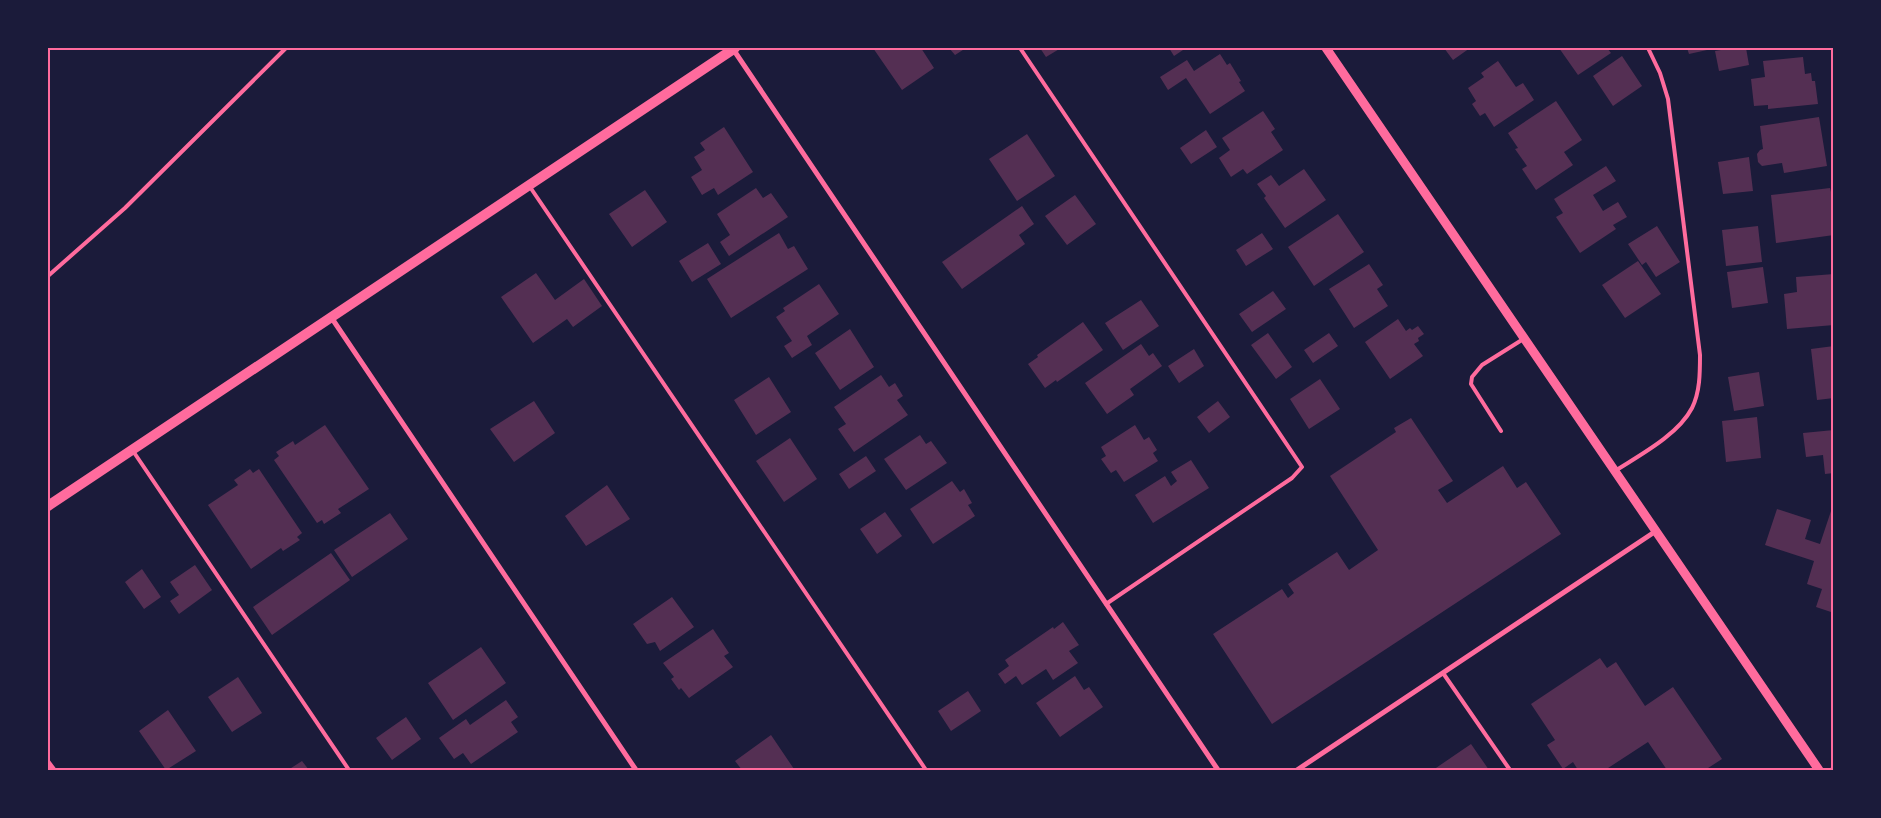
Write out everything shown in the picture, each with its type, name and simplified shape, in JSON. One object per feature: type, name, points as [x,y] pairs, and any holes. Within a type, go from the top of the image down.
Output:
[{"type":"main road","points":[[48,506],[734,48]]},
{"type":"street","points":[[734,48],[1218,770]]},
{"type":"street","points":[[1326,48],[1819,770]]},
{"type":"street","points":[[331,316],[636,770]]},
{"type":"street","points":[[1297,770],[1656,531]]},
{"type":"street","points":[[48,762],[54,770]]},
{"type":"lane","points":[[48,276],[125,208],[286,48]]},
{"type":"lane","points":[[1020,48],[1302,467],[1292,478],[1106,604]]},
{"type":"lane","points":[[1615,471],[1654,446],[1676,428],[1692,408],[1700,384],[1700,355],[1668,99],[1660,73],[1648,48]]},
{"type":"lane","points":[[528,185],[926,770]]},
{"type":"lane","points":[[1501,430],[1471,384],[1472,377],[1482,365],[1525,338]]},
{"type":"lane","points":[[132,449],[349,770]]},
{"type":"lane","points":[[1443,673],[1510,770]]},
{"type":"building","points":[[873,48],[921,48],[934,68],[902,90]]},
{"type":"building","points":[[949,48],[966,48],[955,55]]},
{"type":"building","points":[[1040,48],[1061,48],[1046,57]]},
{"type":"building","points":[[1169,48],[1186,48],[1174,56]]},
{"type":"building","points":[[1444,48],[1470,48],[1453,60]]},
{"type":"building","points":[[1559,48],[1607,48],[1611,53],[1578,75]]},
{"type":"building","points":[[1687,48],[1716,48],[1689,54]]},
{"type":"building","points":[[1746,48],[1749,65],[1719,71],[1715,51]]},
{"type":"building","points":[[1220,54],[1227,65],[1230,63],[1245,91],[1210,114],[1186,78],[1168,90],[1160,77],[1187,60],[1194,71]]},
{"type":"building","points":[[1622,56],[1642,86],[1613,106],[1593,76]]},
{"type":"building","points":[[1803,57],[1805,74],[1811,73],[1812,81],[1815,81],[1818,104],[1768,109],[1768,105],[1754,106],[1751,79],[1765,77],[1763,61]]},
{"type":"building","points":[[1498,61],[1516,87],[1523,83],[1534,100],[1494,127],[1485,113],[1480,116],[1472,104],[1476,101],[1468,88],[1484,77],[1481,73]]},
{"type":"building","points":[[1556,101],[1582,140],[1564,152],[1573,165],[1536,190],[1522,169],[1527,166],[1515,149],[1518,148],[1508,133]]},
{"type":"building","points":[[1263,111],[1275,129],[1271,132],[1283,150],[1247,174],[1243,169],[1231,177],[1219,158],[1230,150],[1222,138]]},
{"type":"building","points":[[1819,117],[1827,166],[1784,173],[1782,163],[1762,166],[1758,162],[1757,154],[1763,149],[1760,126]]},
{"type":"building","points":[[724,127],[753,172],[718,195],[714,188],[702,195],[691,177],[702,170],[694,157],[705,150],[700,143]]},
{"type":"building","points":[[1206,130],[1217,147],[1191,164],[1180,148]]},
{"type":"building","points":[[1027,134],[1055,176],[1017,201],[989,159]]},
{"type":"building","points":[[1749,157],[1753,191],[1723,194],[1718,162]]},
{"type":"building","points":[[1606,166],[1616,181],[1593,195],[1603,211],[1618,202],[1627,217],[1613,225],[1616,229],[1580,253],[1556,217],[1563,213],[1554,199]]},
{"type":"building","points":[[1304,169],[1326,200],[1285,228],[1264,198],[1266,196],[1257,184],[1271,175],[1279,186]]},
{"type":"building","points":[[756,188],[763,198],[771,193],[788,217],[729,256],[720,242],[730,235],[717,214]]},
{"type":"building","points":[[1830,188],[1834,204],[1834,235],[1776,243],[1771,195]]},
{"type":"building","points":[[645,190],[667,222],[632,247],[609,214]]},
{"type":"building","points":[[1075,195],[1096,224],[1067,245],[1045,216]]},
{"type":"building","points":[[1022,206],[1034,224],[1019,235],[1025,244],[962,289],[942,262]]},
{"type":"building","points":[[1338,214],[1364,252],[1314,286],[1288,247]]},
{"type":"building","points":[[1657,226],[1680,262],[1656,277],[1646,262],[1642,265],[1628,244]]},
{"type":"building","points":[[1758,226],[1762,262],[1726,266],[1722,230]]},
{"type":"building","points":[[779,233],[788,249],[794,246],[808,269],[731,318],[707,279]]},
{"type":"building","points":[[1262,233],[1273,249],[1246,266],[1236,250]]},
{"type":"building","points":[[708,243],[721,264],[692,282],[679,261]]},
{"type":"building","points":[[1638,261],[1661,294],[1625,318],[1602,285]]},
{"type":"building","points":[[1369,264],[1383,285],[1377,289],[1388,306],[1354,328],[1329,289]]},
{"type":"building","points":[[1763,267],[1768,303],[1732,308],[1727,272]]},
{"type":"building","points":[[536,273],[555,300],[584,279],[602,306],[573,327],[567,319],[533,343],[501,297]]},
{"type":"building","points":[[1834,274],[1834,325],[1787,329],[1784,294],[1797,292],[1796,277]]},
{"type":"building","points":[[819,284],[839,314],[807,336],[812,345],[792,358],[784,346],[792,341],[776,317],[785,311],[783,308]]},
{"type":"building","points":[[1273,291],[1286,309],[1252,332],[1239,314]]},
{"type":"building","points":[[1141,300],[1159,326],[1123,350],[1105,323]]},
{"type":"building","points":[[1398,319],[1406,331],[1418,326],[1424,334],[1414,344],[1423,356],[1390,379],[1365,342]]},
{"type":"building","points":[[1083,322],[1103,350],[1057,382],[1056,380],[1045,388],[1028,364],[1038,357],[1037,355]]},
{"type":"building","points":[[850,329],[874,367],[840,390],[815,353]]},
{"type":"building","points":[[1268,333],[1292,367],[1276,379],[1251,345]]},
{"type":"building","points":[[1329,333],[1338,346],[1313,363],[1304,350]]},
{"type":"building","points":[[1141,344],[1149,356],[1153,353],[1162,366],[1130,389],[1134,395],[1107,414],[1085,383]]},
{"type":"building","points":[[1834,346],[1834,398],[1817,400],[1811,349]]},
{"type":"building","points":[[1194,349],[1204,366],[1179,383],[1168,366]]},
{"type":"building","points":[[1759,372],[1764,406],[1734,411],[1728,377]]},
{"type":"building","points":[[881,375],[889,387],[895,383],[903,396],[897,400],[908,415],[854,452],[838,429],[846,424],[834,407]]},
{"type":"building","points":[[769,377],[791,412],[756,435],[734,400]]},
{"type":"building","points":[[1320,379],[1340,409],[1309,429],[1290,399]]},
{"type":"building","points":[[534,401],[555,433],[514,462],[490,429]]},
{"type":"building","points":[[1218,401],[1230,417],[1209,433],[1197,417]]},
{"type":"building","points":[[1757,417],[1761,458],[1726,462],[1722,421]]},
{"type":"building","points":[[1411,418],[1453,481],[1438,490],[1447,503],[1503,466],[1517,488],[1526,482],[1561,534],[1272,724],[1213,634],[1282,589],[1288,598],[1294,593],[1288,584],[1337,552],[1349,570],[1378,550],[1330,476],[1396,432],[1394,428]]},
{"type":"building","points":[[325,425],[369,489],[338,509],[341,513],[324,524],[322,520],[317,523],[274,460],[279,456],[276,452],[293,441],[295,445]]},
{"type":"building","points":[[1135,425],[1144,440],[1149,437],[1157,450],[1153,453],[1158,461],[1124,482],[1116,470],[1111,473],[1101,459],[1106,456],[1101,447]]},
{"type":"building","points":[[1834,430],[1834,473],[1825,474],[1823,455],[1806,457],[1803,433]]},
{"type":"building","points":[[920,435],[926,444],[931,441],[947,463],[906,490],[884,459]]},
{"type":"building","points":[[790,438],[817,479],[784,502],[756,461]]},
{"type":"building","points":[[866,456],[876,471],[849,489],[839,474]]},
{"type":"building","points":[[1191,460],[1209,488],[1153,523],[1135,495],[1165,476],[1171,486],[1177,481],[1171,472]]},
{"type":"building","points":[[250,469],[253,473],[259,469],[302,533],[297,537],[300,540],[283,551],[281,548],[251,569],[208,505],[238,485],[234,480]]},
{"type":"building","points":[[952,481],[960,492],[964,489],[972,503],[968,505],[975,516],[933,544],[910,509]]},
{"type":"building","points":[[607,485],[630,519],[586,546],[565,516]]},
{"type":"building","points":[[1777,509],[1811,520],[1805,539],[1820,544],[1831,511],[1834,512],[1834,613],[1816,607],[1822,589],[1807,584],[1814,561],[1765,545]]},
{"type":"building","points":[[885,512],[902,536],[877,554],[860,529]]},
{"type":"building","points":[[390,513],[408,539],[352,577],[334,550]]},
{"type":"building","points":[[331,553],[350,580],[272,635],[253,607]]},
{"type":"building","points":[[195,565],[212,590],[179,614],[170,601],[179,595],[170,582]]},
{"type":"building","points":[[142,569],[161,597],[144,609],[125,582]]},
{"type":"building","points":[[672,597],[694,627],[660,651],[655,642],[647,644],[633,624]]},
{"type":"building","points":[[1063,622],[1079,645],[1069,651],[1078,663],[1053,680],[1046,669],[1022,685],[1016,676],[1005,684],[998,674],[1009,666],[1005,660]]},
{"type":"building","points":[[713,629],[729,653],[724,656],[733,667],[689,698],[681,688],[679,690],[671,679],[674,677],[663,663]]},
{"type":"building","points":[[481,647],[506,683],[453,720],[428,683]]},
{"type":"building","points":[[1600,658],[1607,668],[1616,662],[1645,706],[1673,687],[1722,759],[1705,770],[1667,770],[1648,742],[1605,770],[1578,770],[1573,762],[1563,769],[1547,745],[1555,740],[1531,704]]},
{"type":"building","points":[[1075,676],[1084,690],[1089,687],[1103,707],[1060,737],[1036,703]]},
{"type":"building","points":[[238,677],[262,713],[232,732],[208,697]]},
{"type":"building","points":[[968,691],[981,711],[951,731],[938,711]]},
{"type":"building","points":[[506,700],[518,717],[511,722],[518,732],[471,764],[463,753],[454,759],[439,738],[466,719],[470,725]]},
{"type":"building","points":[[168,710],[196,751],[166,770],[139,731]]},
{"type":"building","points":[[406,717],[421,739],[392,760],[376,738]]},
{"type":"building","points":[[771,735],[794,769],[742,770],[735,761]]},
{"type":"building","points":[[1471,744],[1489,770],[1433,770]]},
{"type":"building","points":[[302,761],[309,770],[288,770]]}]
